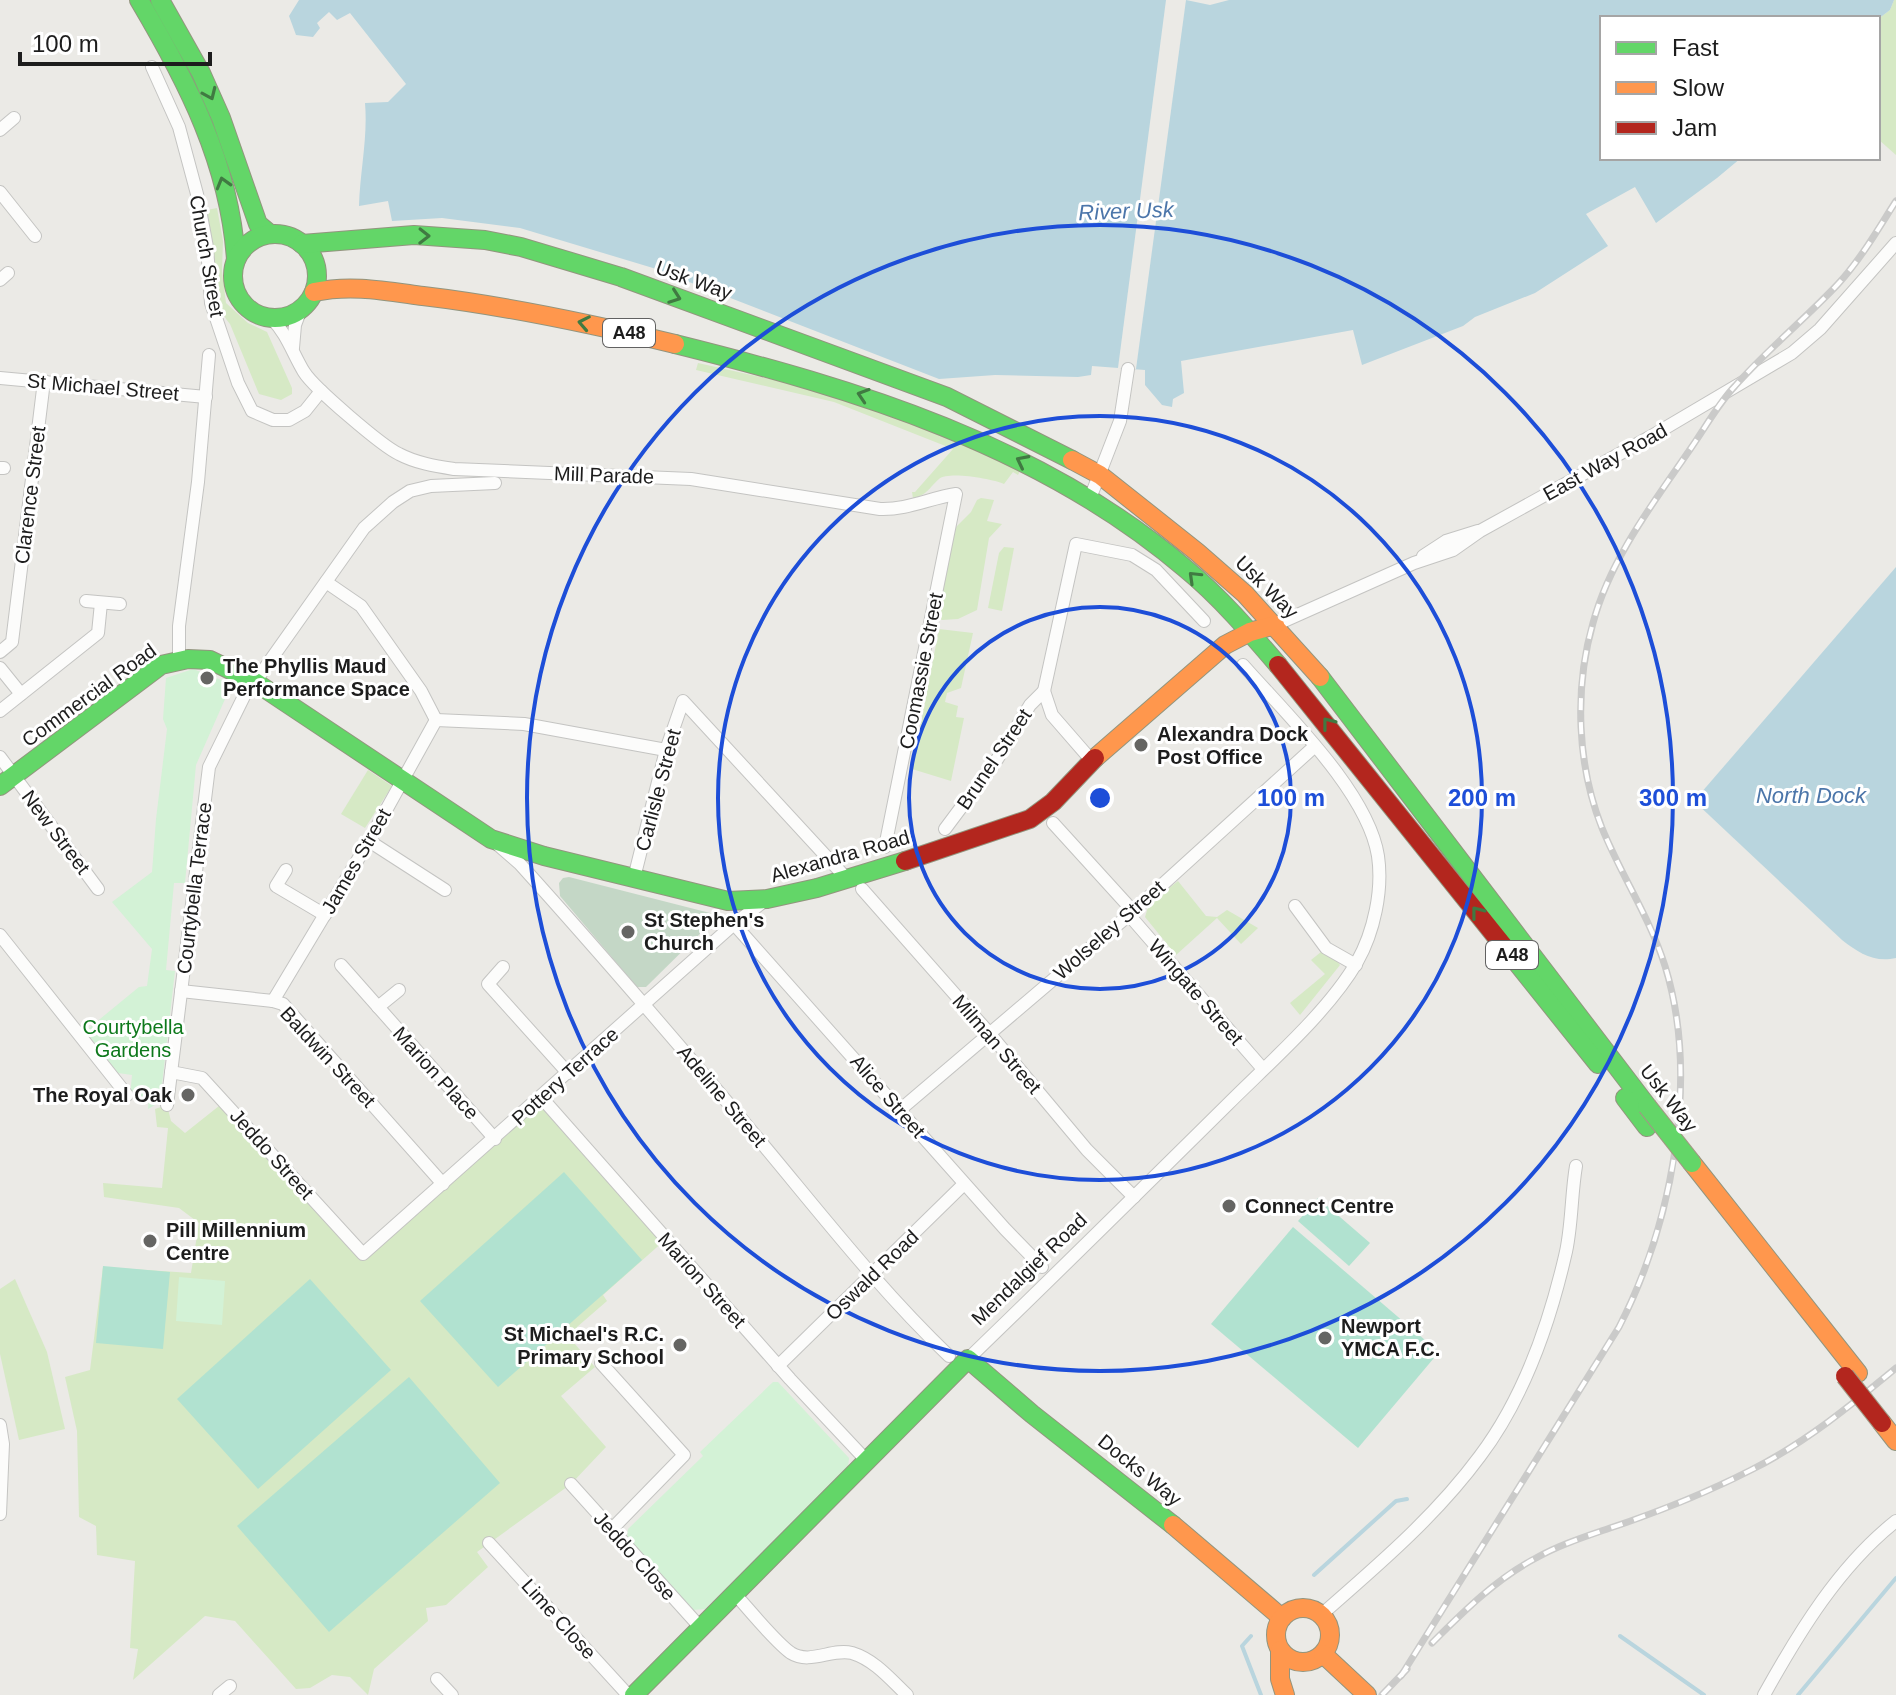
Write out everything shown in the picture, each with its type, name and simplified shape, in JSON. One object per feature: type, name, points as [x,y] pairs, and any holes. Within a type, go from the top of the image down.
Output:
[{"type":"main road","points":[[139,0],[165,44],[205,127],[236,235],[233,286],[248,309],[272,319],[292,315],[301,309],[314,292],[316,271],[309,252],[302,244]]},
{"type":"main road","points":[[160,0],[201,73],[221,118],[254,216],[270,234],[249,242],[236,260]]},
{"type":"main road","name":"A48","points":[[270,234],[292,238],[302,244]]},
{"type":"main road","name":"Usk Way","points":[[302,244],[414,235],[450,236],[485,240],[561,257],[947,397],[1100,475],[1197,552],[1275,625],[1321,678],[1647,1106],[1690,1171],[1890,1421],[1896,1441]]},
{"type":"main road","name":"Usk Way","points":[[314,292],[352,287],[475,302],[592,324],[863,394],[936,421],[1032,466],[1116,516],[1183,567],[1250,632],[1303,692],[1647,1127],[1690,1171]]},
{"type":"main road","name":"Alexandra Road","points":[[253,681],[491,839],[544,856],[728,901],[767,899],[855,884],[1030,819],[1053,802],[1092,761],[1225,645],[1250,632],[1275,625]]},
{"type":"main road","name":"Commercial Road","points":[[7,781],[161,665],[179,659],[204,657],[224,664],[253,681]]},
{"type":"main road","name":"Mendalgief Road","points":[[631,1695],[968,1359]]},
{"type":"main road","name":"Docks Way","points":[[968,1359],[1032,1414],[1149,1504],[1282,1618]]},
{"type":"main road","points":[[1280,1650],[1291,1660],[1305,1662],[1323,1654],[1330,1635],[1321,1615],[1302,1609],[1282,1618],[1276,1632],[1280,1650],[1280,1679],[1285,1695]]},
{"type":"main road","points":[[1323,1654],[1367,1695]]},
{"type":"main road","points":[[1285,1695],[1305,1662]]},
{"type":"street","name":"Church Street","points":[[152,67],[179,127],[197,194],[207,247],[211,303],[238,383],[252,411],[273,420],[289,420],[305,411],[321,391]]},
{"type":"street","points":[[0,130],[14,118]]},
{"type":"street","points":[[0,192],[35,236]]},
{"type":"street","name":"East Way Road","points":[[1275,625],[1462,545],[1480,531],[1650,437],[1801,347],[1896,243]]},
{"type":"street","points":[[293,351],[295,325],[301,309]]},
{"type":"street","name":"Mill Parade","points":[[272,319],[282,329],[306,375],[321,391],[397,454],[423,464],[454,469],[691,479],[880,509],[898,510],[934,497],[956,494]]},
{"type":"street","points":[[179,659],[179,626],[198,482],[209,355]]},
{"type":"street","points":[[1089,501],[1120,421],[1128,369]]},
{"type":"street","name":"St Michael Street","points":[[0,378],[206,397]]},
{"type":"street","name":"Clarence Street","points":[[0,652],[12,642],[44,381]]},
{"type":"street","points":[[253,681],[364,528],[410,491],[431,486],[495,483]]},
{"type":"street","name":"Coomassie Street","points":[[885,847],[956,494]]},
{"type":"street","name":"Brunel Street","points":[[1092,761],[1052,715],[1044,691],[1076,544],[1132,555],[1156,570],[1204,621]]},
{"type":"street","points":[[326,582],[361,606],[421,691],[436,720],[524,724],[666,750]]},
{"type":"street","points":[[86,601],[120,604]]},
{"type":"street","points":[[0,711],[98,633],[101,603]]},
{"type":"street","name":"Mendalgief Road","points":[[968,1359],[1263,1069],[1336,992],[1356,965],[1372,926],[1377,901],[1378,856],[1365,817],[1315,746],[1243,665]]},
{"type":"street","points":[[0,668],[21,694]]},
{"type":"street","name":"Courtybella Terrace","points":[[167,1105],[209,767],[253,681]]},
{"type":"street","name":"Brunel Street","points":[[945,829],[998,758],[1030,705],[1044,691]]},
{"type":"street","name":"Carlisle Street","points":[[634,878],[666,750],[683,701]]},
{"type":"street","name":"Milman Street","points":[[683,701],[855,884],[989,1033],[1087,1150],[1134,1197]]},
{"type":"street","name":"James Street","points":[[273,1001],[369,841],[436,720]]},
{"type":"street","name":"Wolseley Street","points":[[901,1109],[1131,913],[1315,746]]},
{"type":"street","name":"New Street","points":[[0,757],[7,781],[98,889]]},
{"type":"street","name":"Wingate Street","points":[[1053,823],[1263,1069]]},
{"type":"street","name":"Adeline Street","points":[[491,839],[520,864],[645,1004],[872,1276],[949,1356]]},
{"type":"street","points":[[369,841],[445,890]]},
{"type":"street","points":[[286,870],[276,886],[325,915]]},
{"type":"street","name":"Pottery Terrace","points":[[363,1254],[734,924],[767,899]]},
{"type":"street","points":[[1295,906],[1326,948],[1356,965]]},
{"type":"street","name":"Alice Street","points":[[734,924],[901,1109],[964,1184],[1042,1267]]},
{"type":"street","points":[[0,935],[127,1095]]},
{"type":"street","name":"Marion Place","points":[[341,965],[495,1139]]},
{"type":"street","points":[[503,967],[488,984],[568,1073]]},
{"type":"street","name":"Marion Place","points":[[378,1007],[399,990]]},
{"type":"street","name":"Baldwin Street","points":[[181,991],[283,1004],[443,1184]]},
{"type":"street","name":"Jeddo Street","points":[[171,1072],[202,1078],[363,1254]]},
{"type":"street","name":"Marion Street","points":[[541,1097],[778,1366],[866,1460]]},
{"type":"street","points":[[1321,1615],[1398,1547],[1443,1501],[1481,1455],[1507,1411],[1532,1363],[1566,1253],[1576,1166]]},
{"type":"street","name":"Oswald Road","points":[[778,1366],[964,1184]]},
{"type":"street","points":[[601,1363],[684,1455],[612,1529]]},
{"type":"street","points":[[0,1425],[3,1444],[0,1514]]},
{"type":"street","name":"Jeddo Close","points":[[571,1484],[700,1627]]},
{"type":"street","points":[[1764,1695],[1824,1599],[1867,1548],[1896,1521]]},
{"type":"street","name":"Lime Close","points":[[489,1543],[631,1695]]},
{"type":"street","points":[[734,1593],[792,1654],[813,1658],[851,1653],[877,1666],[907,1695]]},
{"type":"street","points":[[437,1679],[452,1695]]},
{"type":"street","points":[[219,1695],[230,1686]]},
{"type":"green space","points":[[1896,0],[1896,155],[1880,141],[1880,18]]},
{"type":"green space","points":[[217,208],[223,241],[222,271],[226,303],[248,323],[267,332],[292,388],[292,394],[281,400],[259,394],[220,307],[215,288],[213,244],[207,210]]},
{"type":"green space","points":[[698,363],[810,388],[907,419],[1020,471],[1018,475],[1013,472],[1004,484],[971,477],[944,477],[913,499],[912,492],[953,449],[834,402],[696,370]]},
{"type":"green space","points":[[981,498],[994,500],[987,521],[1002,524],[989,538],[977,610],[958,619],[942,620],[937,616],[949,548],[956,527]]},
{"type":"green space","points":[[1004,547],[1014,548],[1002,611],[988,608],[999,553]]},
{"type":"green space","points":[[939,629],[973,633],[961,688],[947,693],[945,702],[958,706],[956,717],[964,718],[951,781],[912,769]]},
{"type":"green space","name":"Courtybella Gardens","points":[[193,669],[224,681],[229,690],[196,765],[185,883],[174,883],[166,970],[175,971],[160,1102],[148,1109],[149,1097],[130,1096],[132,1075],[118,1073],[88,1035],[89,1028],[139,987],[147,986],[152,949],[112,902],[152,872],[167,729],[163,719],[166,678]]},
{"type":"green space","points":[[368,770],[392,786],[365,828],[341,814]]},
{"type":"green space","points":[[569,877],[710,913],[716,918],[646,987],[637,987],[560,896],[559,883]]},
{"type":"green space","points":[[1178,881],[1206,916],[1217,917],[1227,910],[1258,928],[1241,944],[1217,918],[1176,955],[1145,917],[1149,904]]},
{"type":"green space","points":[[1326,948],[1340,965],[1300,1015],[1290,1003],[1325,974],[1311,960]]},
{"type":"green space","points":[[541,1097],[665,1240],[603,1295],[607,1301],[577,1327],[574,1343],[595,1367],[561,1396],[606,1447],[571,1484],[477,1552],[488,1567],[446,1605],[426,1608],[428,1621],[374,1669],[368,1695],[350,1677],[332,1675],[310,1688],[296,1689],[235,1621],[205,1616],[133,1680],[138,1649],[130,1648],[135,1561],[97,1555],[96,1526],[79,1517],[77,1431],[65,1377],[90,1370],[103,1267],[191,1273],[199,1223],[179,1208],[104,1197],[103,1183],[162,1188],[168,1128],[157,1127],[155,1109],[167,1105],[171,1121],[185,1133],[224,1102],[363,1254]]},
{"type":"green space","points":[[564,1172],[642,1260],[498,1387],[420,1301]]},
{"type":"green space","points":[[1318,1198],[1370,1243],[1349,1266],[1298,1221]]},
{"type":"green space","name":"Newport YMCA F.C.","points":[[1293,1227],[1439,1352],[1358,1448],[1211,1324]]},
{"type":"green space","points":[[103,1266],[170,1272],[163,1349],[96,1343]]},
{"type":"green space","points":[[179,1277],[225,1281],[222,1325],[176,1321]]},
{"type":"green space","points":[[15,1279],[47,1352],[65,1429],[19,1440],[0,1354],[0,1289]]},
{"type":"green space","points":[[310,1279],[391,1370],[258,1489],[177,1399]]},
{"type":"green space","points":[[409,1377],[500,1483],[329,1632],[237,1526]]},
{"type":"green space","points":[[773,1382],[778,1382],[849,1458],[848,1469],[705,1609],[693,1610],[627,1538],[628,1529],[703,1456],[700,1452]]},
{"type":"water","name":"River Usk","points":[[299,0],[1186,0],[1210,5],[1229,0],[1894,0],[1890,10],[1880,18],[1600,16],[1600,160],[1739,160],[1656,223],[1635,187],[1586,214],[1608,246],[1535,293],[1475,317],[1463,326],[1362,365],[1353,330],[1181,361],[1184,393],[1173,399],[1172,407],[1162,405],[1145,385],[1145,370],[1092,366],[1091,375],[1078,377],[995,375],[939,379],[653,268],[520,228],[442,218],[392,221],[388,201],[359,206],[365,103],[388,102],[406,84],[350,13],[337,20],[329,12],[317,23],[320,28],[313,37],[296,35],[289,16]]},
{"type":"water","name":"North Dock","points":[[1896,567],[1896,958],[1881,959],[1861,953],[1842,940],[1694,801]]},
{"type":"pier","points":[[1166,0],[1186,0],[1136,369],[1118,368]]},
{"type":"waterway","points":[[1314,1575],[1396,1501],[1407,1499]]},
{"type":"waterway","points":[[1798,1695],[1896,1578]]},
{"type":"waterway","points":[[1251,1636],[1242,1646],[1261,1695]]},
{"type":"waterway","points":[[1620,1636],[1704,1695]]},
{"type":"railway","points":[[1401,1676],[1619,1327],[1638,1287],[1653,1243],[1675,1150],[1680,1103],[1680,1056],[1675,1010],[1665,966],[1602,828],[1587,779],[1583,753],[1583,674],[1601,599],[1634,532],[1723,400],[1846,274],[1896,201]]},
{"type":"railway","points":[[1432,1643],[1481,1596],[1521,1566],[1563,1545],[1682,1502],[1751,1470],[1808,1436],[1896,1368]]},
{"type":"railway","points":[[1382,1695],[1407,1669]]},
{"type":"traffic: fast","points":[[139,0],[174,61],[203,124],[225,190],[236,260]]},
{"type":"traffic: fast","points":[[160,0],[201,73],[221,118],[258,224],[270,234]]},
{"type":"traffic: fast","points":[[275,234],[291,237],[305,246],[314,260],[317,276],[314,292],[305,306],[291,315],[275,318],[259,315],[245,306],[236,292],[233,276],[236,260],[245,246],[259,237],[275,234]]},
{"type":"traffic: fast","points":[[302,244],[414,235],[485,240],[521,247],[621,277],[947,397],[1072,460]]},
{"type":"traffic: fast","points":[[675,344],[878,402],[1008,455],[1070,488],[1130,526],[1199,580],[1278,665]]},
{"type":"traffic: fast","points":[[0,786],[161,665],[188,659],[210,660],[255,682],[491,839],[544,856],[728,901],[767,899],[817,888],[905,861]]},
{"type":"traffic: fast","points":[[1320,677],[1647,1106]]},
{"type":"traffic: fast","points":[[1514,959],[1598,1064]]},
{"type":"traffic: fast","points":[[1625,1098],[1647,1127]]},
{"type":"traffic: fast","points":[[1647,1106],[1692,1163]]},
{"type":"traffic: fast","points":[[634,1695],[968,1359],[1032,1414],[1173,1525]]},
{"type":"traffic: slow","points":[[314,292],[368,289],[455,300],[550,316],[675,344]]},
{"type":"traffic: slow","points":[[1072,460],[1100,475],[1197,552],[1245,594],[1320,677]]},
{"type":"traffic: slow","points":[[1095,758],[1225,645],[1250,632],[1275,625]]},
{"type":"traffic: slow","points":[[1692,1163],[1858,1373]]},
{"type":"traffic: slow","points":[[1882,1423],[1896,1441]]},
{"type":"traffic: slow","points":[[1173,1525],[1282,1618]]},
{"type":"traffic: slow","points":[[1303,1608],[1322,1616],[1330,1635],[1322,1654],[1303,1662],[1284,1654],[1276,1635],[1284,1616],[1303,1608]]},
{"type":"traffic: slow","points":[[1280,1650],[1280,1679],[1285,1695]]},
{"type":"traffic: slow","points":[[1323,1654],[1367,1695]]},
{"type":"traffic: jam","points":[[1278,665],[1514,959]]},
{"type":"traffic: jam","points":[[905,861],[1030,819],[1053,802],[1095,758]]},
{"type":"traffic: jam","points":[[1845,1376],[1882,1423]]},
{"type":"place","name":"The Phyllis Maud Performance Space","points":[[207,678]]},
{"type":"place","name":"Alexandra Dock Post Office","points":[[1141,745]]},
{"type":"place","name":"St Stephen's Church","points":[[628,932]]},
{"type":"place","name":"The Royal Oak","points":[[188,1095]]},
{"type":"place","name":"Connect Centre","points":[[1229,1206]]},
{"type":"place","name":"Pill Millennium Centre","points":[[150,1241]]},
{"type":"place","name":"Newport YMCA F.C.","points":[[1325,1338]]},
{"type":"place","name":"St Michael's R.C. Primary School","points":[[680,1345]]}]
